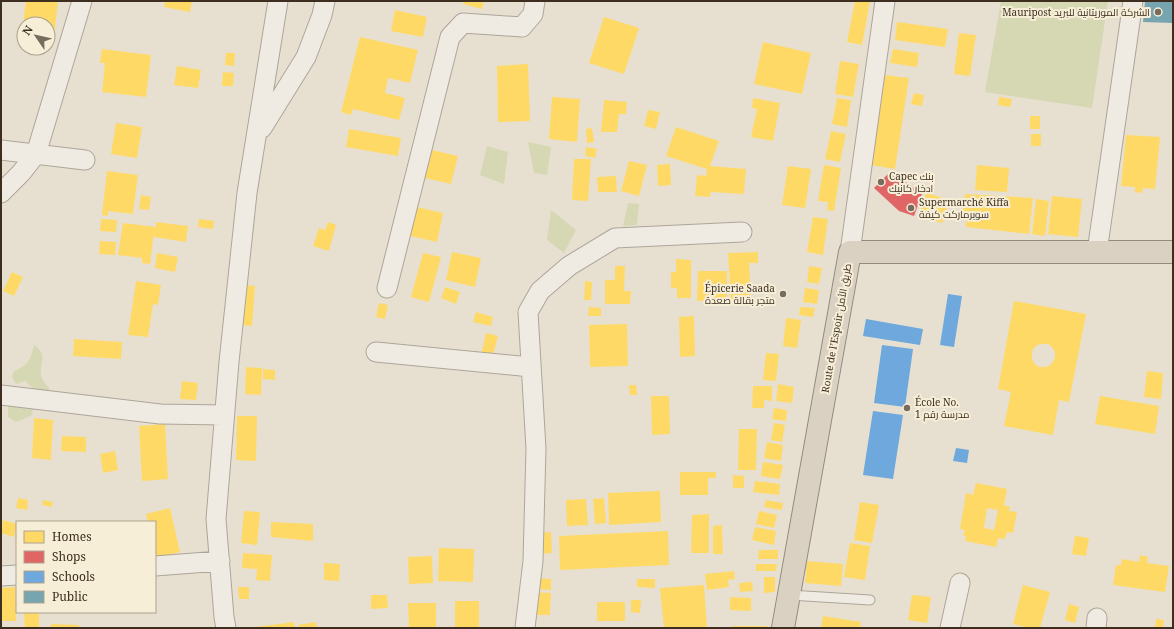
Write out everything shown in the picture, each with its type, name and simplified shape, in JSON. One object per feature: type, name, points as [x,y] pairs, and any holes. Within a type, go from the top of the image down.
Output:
[{"type":"highway","name":"Route de l’Espoir طريق الأمل","points":[[783,628],[850,252],[1173,252]]},
{"type":"street","points":[[1,193],[21,173],[36,154],[82,1]]},
{"type":"street","points":[[226,628],[216,519],[229,354],[247,197],[278,1]]},
{"type":"street","points":[[257,136],[306,57],[322,15],[325,1]]},
{"type":"street","points":[[387,288],[450,37],[463,23],[522,27],[533,14],[535,1]]},
{"type":"street","points":[[850,252],[885,1]]},
{"type":"street","points":[[1097,252],[1133,1]]},
{"type":"street","points":[[1,150],[85,160]]},
{"type":"street","points":[[525,628],[533,561],[536,449],[528,312],[540,291],[569,266],[615,238],[742,232]]},
{"type":"street","points":[[376,352],[531,367]]},
{"type":"street","points":[[1,395],[160,414],[224,415]]},
{"type":"street","points":[[156,566],[220,561]]},
{"type":"street","points":[[1,576],[16,575]]},
{"type":"street","points":[[950,628],[960,583]]},
{"type":"lane","points":[[789,595],[870,600]]},
{"type":"green space","points":[[1001,1],[1108,1],[1092,108],[985,92]]},
{"type":"green space","points":[[528,142],[551,147],[547,175],[534,173]]},
{"type":"green space","points":[[487,146],[508,152],[504,184],[480,175]]},
{"type":"green space","points":[[628,203],[639,204],[637,225],[623,226]]},
{"type":"green space","points":[[551,210],[576,230],[564,253],[547,240]]},
{"type":"green space","points":[[34,345],[41,352],[41,375],[50,389],[44,396],[25,381],[16,384],[12,377],[14,371],[26,364]]},
{"type":"green space","points":[[8,401],[35,405],[31,416],[16,422],[8,417]]},
{"type":"building: Homes","points":[[26,1],[58,1],[56,18],[56,16],[24,16]]},
{"type":"building: Homes","points":[[165,1],[192,1],[190,12],[164,7]]},
{"type":"building: Homes","points":[[464,1],[484,1],[482,9],[463,4]]},
{"type":"building: Homes","points":[[855,1],[870,1],[862,45],[847,42]]},
{"type":"building: Homes","points":[[395,10],[427,17],[423,37],[391,31]]},
{"type":"building: Homes","points":[[604,17],[639,28],[624,74],[589,63]]},
{"type":"building: Homes","points":[[897,22],[948,29],[945,47],[895,40]]},
{"type":"building: Homes","points":[[959,33],[976,35],[970,76],[954,74]]},
{"type":"building: Homes","points":[[360,37],[418,50],[410,83],[388,78],[385,93],[405,98],[399,120],[353,109],[351,115],[341,112]]},
{"type":"building: Homes","points":[[763,42],[811,53],[802,94],[754,84]]},
{"type":"building: Homes","points":[[102,49],[151,55],[146,97],[102,92],[105,63],[100,63]]},
{"type":"building: Homes","points":[[893,49],[919,53],[917,67],[890,63]]},
{"type":"building: Homes","points":[[226,53],[235,53],[234,66],[225,65]]},
{"type":"building: Homes","points":[[840,61],[859,64],[853,97],[835,94]]},
{"type":"building: Homes","points":[[528,64],[530,121],[498,122],[497,66]]},
{"type":"building: Homes","points":[[177,66],[201,70],[198,88],[174,85]]},
{"type":"building: Homes","points":[[223,72],[234,73],[233,86],[222,86]]},
{"type":"building: Homes","points":[[884,75],[909,78],[895,169],[871,165]]},
{"type":"building: Homes","points":[[914,93],[924,95],[922,106],[911,104]]},
{"type":"building: Homes","points":[[552,97],[580,99],[577,142],[549,139]]},
{"type":"building: Homes","points":[[999,97],[1012,99],[1010,107],[998,105]]},
{"type":"building: Homes","points":[[753,98],[780,103],[773,141],[751,137],[757,109],[752,108]]},
{"type":"building: Homes","points":[[837,98],[851,100],[847,127],[832,124]]},
{"type":"building: Homes","points":[[604,100],[627,102],[626,114],[619,114],[617,132],[601,132]]},
{"type":"building: Homes","points":[[648,110],[660,112],[656,129],[644,126]]},
{"type":"building: Homes","points":[[1030,116],[1040,116],[1040,129],[1030,129]]},
{"type":"building: Homes","points":[[116,123],[142,127],[137,158],[111,154]]},
{"type":"building: Homes","points":[[676,127],[719,141],[710,166],[746,169],[744,194],[711,192],[710,197],[695,196],[697,175],[706,176],[707,169],[666,156]]},
{"type":"building: Homes","points":[[592,128],[594,142],[587,143],[586,129]]},
{"type":"building: Homes","points":[[349,129],[401,138],[398,156],[346,147]]},
{"type":"building: Homes","points":[[831,131],[846,134],[840,162],[825,159]]},
{"type":"building: Homes","points":[[1031,134],[1041,134],[1041,146],[1031,146]]},
{"type":"building: Homes","points":[[1126,135],[1160,137],[1155,189],[1143,188],[1142,193],[1135,192],[1135,187],[1121,186]]},
{"type":"building: Homes","points":[[586,147],[597,149],[595,158],[585,156]]},
{"type":"building: Homes","points":[[427,149],[458,156],[451,184],[421,177]]},
{"type":"building: Homes","points":[[574,159],[591,159],[588,201],[572,200]]},
{"type":"building: Homes","points":[[629,161],[647,165],[639,196],[621,191]]},
{"type":"building: Homes","points":[[670,164],[671,185],[658,186],[657,165]]},
{"type":"building: Homes","points":[[824,165],[841,168],[834,211],[827,210],[828,202],[818,201]]},
{"type":"building: Homes","points":[[977,165],[1009,168],[1007,192],[975,190]]},
{"type":"building: Homes","points":[[788,166],[811,169],[805,208],[782,205]]},
{"type":"building: Homes","points":[[107,171],[138,175],[133,214],[108,211],[108,216],[102,215]]},
{"type":"building: Homes","points":[[616,176],[617,192],[598,192],[597,177]]},
{"type":"building: Homes","points":[[926,193],[950,200],[942,223],[919,216]]},
{"type":"building: Homes","points":[[965,194],[1033,198],[1029,234],[966,227],[967,216],[962,216]]},
{"type":"building: Homes","points":[[141,195],[151,197],[149,210],[139,209]]},
{"type":"building: Homes","points":[[1052,196],[1082,199],[1078,237],[1048,234]]},
{"type":"building: Homes","points":[[1036,199],[1049,201],[1045,236],[1032,234]]},
{"type":"building: Homes","points":[[412,206],[443,213],[437,242],[406,235]]},
{"type":"building: Homes","points":[[813,217],[828,219],[823,255],[807,252]]},
{"type":"building: Homes","points":[[101,219],[117,220],[116,232],[100,231]]},
{"type":"building: Homes","points":[[199,219],[214,221],[213,229],[198,227]]},
{"type":"building: Homes","points":[[156,222],[188,226],[186,242],[154,237],[154,232],[150,264],[142,263],[142,258],[118,255],[123,223],[156,227]]},
{"type":"building: Homes","points":[[328,222],[336,225],[329,251],[313,246],[319,228],[325,230]]},
{"type":"building: Homes","points":[[100,241],[116,242],[115,255],[99,254]]},
{"type":"building: Homes","points":[[452,252],[481,258],[475,287],[446,280]]},
{"type":"building: Homes","points":[[758,252],[758,263],[749,263],[751,300],[731,301],[728,253]]},
{"type":"building: Homes","points":[[157,253],[178,257],[175,272],[155,268]]},
{"type":"building: Homes","points":[[423,253],[441,257],[429,302],[411,297]]},
{"type":"building: Homes","points":[[676,259],[691,260],[691,298],[677,298],[677,288],[671,288],[671,272],[676,272]]},
{"type":"building: Homes","points":[[615,266],[625,266],[624,291],[631,291],[630,304],[605,304],[605,280],[615,280]]},
{"type":"building: Homes","points":[[809,266],[822,268],[819,284],[807,282]]},
{"type":"building: Homes","points":[[698,271],[727,271],[727,301],[697,301]]},
{"type":"building: Homes","points":[[12,272],[23,277],[14,296],[3,291]]},
{"type":"building: Homes","points":[[136,281],[161,285],[158,305],[153,304],[148,337],[128,335]]},
{"type":"building: Homes","points":[[585,281],[592,282],[591,300],[584,300]]},
{"type":"building: Homes","points":[[244,285],[255,286],[252,326],[241,325]]},
{"type":"building: Homes","points":[[445,287],[460,292],[456,304],[441,298]]},
{"type":"building: Homes","points":[[805,288],[819,290],[817,304],[803,302]]},
{"type":"building: Homes","points":[[1014,301],[1086,314],[1069,402],[1059,400],[1053,435],[1004,426],[1011,392],[998,389]],"holes":[[[1048,344],[1055,352],[1055,357],[1049,366],[1039,367],[1032,359],[1033,349],[1037,345]]]},
{"type":"building: Homes","points":[[379,303],[388,305],[385,319],[376,317]]},
{"type":"building: Homes","points":[[589,307],[601,308],[601,316],[588,316]]},
{"type":"building: Homes","points":[[800,307],[815,308],[813,317],[799,315]]},
{"type":"building: Homes","points":[[476,312],[493,317],[491,326],[473,322]]},
{"type":"building: Homes","points":[[694,316],[695,356],[680,357],[679,317]]},
{"type":"building: Homes","points":[[786,318],[801,320],[797,348],[783,346]]},
{"type":"building: Homes","points":[[627,324],[628,366],[590,367],[589,325]]},
{"type":"building: Homes","points":[[486,333],[498,336],[492,359],[481,356]]},
{"type":"building: Homes","points":[[74,339],[122,342],[121,359],[73,356]]},
{"type":"building: Homes","points":[[766,353],[779,354],[776,381],[763,380]]},
{"type":"building: Homes","points":[[246,367],[262,368],[261,395],[245,394]]},
{"type":"building: Homes","points":[[263,369],[275,370],[275,380],[263,379]]},
{"type":"building: Homes","points":[[1147,371],[1163,373],[1161,399],[1144,397]]},
{"type":"building: Homes","points":[[182,381],[198,383],[196,400],[180,399]]},
{"type":"building: Homes","points":[[778,384],[794,387],[792,403],[776,401]]},
{"type":"building: Homes","points":[[629,385],[636,385],[637,395],[630,395]]},
{"type":"building: Homes","points":[[753,386],[772,386],[772,401],[764,400],[764,408],[752,408]]},
{"type":"building: Homes","points":[[651,396],[669,396],[670,434],[652,435]]},
{"type":"building: Homes","points":[[1100,396],[1159,406],[1155,434],[1095,424]]},
{"type":"building: Homes","points":[[774,408],[787,410],[786,421],[772,419]]},
{"type":"building: Homes","points":[[237,416],[257,416],[256,461],[236,460]]},
{"type":"building: Homes","points":[[34,418],[53,420],[51,460],[32,458]]},
{"type":"building: Homes","points":[[774,423],[785,425],[782,442],[771,440]]},
{"type":"building: Homes","points":[[165,424],[168,479],[142,481],[139,426]]},
{"type":"building: Homes","points":[[739,429],[757,429],[756,470],[738,470]]},
{"type":"building: Homes","points":[[62,436],[86,437],[86,452],[61,451]]},
{"type":"building: Homes","points":[[767,442],[783,445],[781,461],[764,458]]},
{"type":"building: Homes","points":[[115,451],[118,470],[103,473],[100,454]]},
{"type":"building: Homes","points":[[763,462],[783,465],[780,479],[761,476]]},
{"type":"building: Homes","points":[[680,472],[716,472],[716,478],[708,478],[708,495],[680,495]]},
{"type":"building: Homes","points":[[733,475],[744,476],[744,488],[733,488]]},
{"type":"building: Homes","points":[[755,481],[780,484],[779,495],[753,492]]},
{"type":"building: Homes","points":[[976,483],[1007,489],[1004,505],[1010,507],[1009,511],[1017,512],[1013,533],[1007,532],[1005,539],[998,538],[996,547],[965,541],[966,536],[963,536],[965,530],[960,529],[966,493],[973,495]],"holes":[[[987,508],[998,510],[994,530],[984,528]]]},
{"type":"building: Homes","points":[[660,491],[661,522],[609,525],[608,493]]},
{"type":"building: Homes","points":[[18,498],[28,500],[27,510],[16,508]]},
{"type":"building: Homes","points":[[604,498],[606,523],[595,524],[593,499]]},
{"type":"building: Homes","points":[[586,499],[588,525],[567,526],[566,500]]},
{"type":"building: Homes","points":[[43,500],[53,502],[52,507],[42,505]]},
{"type":"building: Homes","points":[[766,500],[783,503],[782,510],[764,507]]},
{"type":"building: Homes","points":[[860,502],[879,505],[872,543],[854,540]]},
{"type":"building: Homes","points":[[170,508],[180,552],[156,558],[156,521],[148,521],[146,514]]},
{"type":"building: Homes","points":[[244,511],[260,512],[257,545],[241,543]]},
{"type":"building: Homes","points":[[759,511],[777,515],[774,528],[756,524]]},
{"type":"building: Homes","points":[[709,514],[709,553],[691,553],[692,515]]},
{"type":"building: Homes","points":[[3,520],[16,524],[14,537],[1,533]]},
{"type":"building: Homes","points":[[271,522],[313,524],[313,541],[271,537]]},
{"type":"building: Homes","points":[[722,525],[723,554],[713,554],[713,526]]},
{"type":"building: Homes","points":[[755,527],[776,531],[774,545],[752,540]]},
{"type":"building: Homes","points":[[668,531],[669,565],[560,570],[559,536]]},
{"type":"building: Homes","points":[[551,532],[552,553],[540,554],[539,533]]},
{"type":"building: Homes","points":[[1075,536],[1089,538],[1086,556],[1072,554]]},
{"type":"building: Homes","points":[[850,543],[870,546],[865,580],[844,577]]},
{"type":"building: Homes","points":[[439,548],[474,549],[473,582],[438,581]]},
{"type":"building: Homes","points":[[759,550],[778,550],[778,559],[758,559]]},
{"type":"building: Homes","points":[[243,553],[272,555],[270,581],[256,580],[257,569],[242,568]]},
{"type":"building: Homes","points":[[1140,555],[1148,557],[1147,563],[1169,566],[1165,592],[1113,585],[1116,565],[1121,565],[1122,559],[1139,562]]},
{"type":"building: Homes","points":[[432,556],[433,583],[409,584],[408,557]]},
{"type":"building: Homes","points":[[807,561],[843,564],[841,586],[805,583]]},
{"type":"building: Homes","points":[[324,563],[340,564],[339,581],[324,580]]},
{"type":"building: Homes","points":[[756,564],[777,564],[776,571],[756,571]]},
{"type":"building: Homes","points":[[734,571],[735,579],[728,580],[729,587],[707,590],[705,574]]},
{"type":"building: Homes","points":[[764,577],[775,577],[775,592],[764,593]]},
{"type":"building: Homes","points":[[532,578],[551,579],[551,590],[532,589]]},
{"type":"building: Homes","points":[[637,579],[655,579],[655,588],[637,587]]},
{"type":"building: Homes","points":[[752,582],[753,591],[740,592],[739,583]]},
{"type":"building: Homes","points":[[704,585],[707,628],[664,628],[660,588]]},
{"type":"building: Homes","points":[[1023,585],[1050,592],[1040,628],[1029,628],[1013,624]]},
{"type":"building: Homes","points":[[15,587],[16,621],[1,621],[1,588]]},
{"type":"building: Homes","points":[[238,587],[249,587],[249,599],[239,599]]},
{"type":"building: Homes","points":[[531,592],[551,593],[550,615],[530,615]]},
{"type":"building: Homes","points":[[371,595],[387,595],[388,608],[371,609]]},
{"type":"building: Homes","points":[[912,595],[931,597],[927,623],[908,620]]},
{"type":"building: Homes","points":[[730,597],[751,598],[751,611],[730,610]]},
{"type":"building: Homes","points":[[631,600],[641,600],[640,613],[631,612]]},
{"type":"building: Homes","points":[[455,601],[479,601],[479,628],[455,628]]},
{"type":"building: Homes","points":[[597,602],[625,602],[625,621],[597,621]]},
{"type":"building: Homes","points":[[408,603],[436,603],[436,628],[409,628]]},
{"type":"building: Homes","points":[[1069,604],[1079,607],[1075,623],[1065,620]]},
{"type":"building: Homes","points":[[24,613],[39,613],[39,628],[25,628]]},
{"type":"building: Homes","points":[[823,616],[861,622],[860,628],[821,628]]},
{"type":"building: Homes","points":[[1156,619],[1164,620],[1163,628],[1155,628]]},
{"type":"building: Homes","points":[[294,622],[295,628],[255,628],[255,627]]},
{"type":"building: Homes","points":[[316,622],[317,628],[299,628],[298,625]]},
{"type":"building: Homes","points":[[51,624],[79,625],[79,628],[51,628]]},
{"type":"building: Homes","points":[[733,626],[767,626],[767,628],[733,628]]},
{"type":"building: Shops","points":[[891,171],[922,194],[914,216],[899,211],[874,188]]},
{"type":"building: Schools","points":[[948,294],[962,296],[954,347],[940,345]]},
{"type":"building: Schools","points":[[866,319],[923,329],[920,345],[863,336]]},
{"type":"building: Schools","points":[[882,345],[913,349],[905,407],[874,403]]},
{"type":"building: Schools","points":[[873,411],[903,415],[893,479],[863,475]]},
{"type":"building: Schools","points":[[956,448],[969,450],[967,463],[953,461]]},
{"type":"building: Public","name":"Mauripost الشركة الموريتانية للبريد","points":[[1145,1],[1173,1],[1173,23],[1143,22]]},
{"type":"place","name":"Mauripost الشركة الموريتانية للبريد","points":[[1158,12]]},
{"type":"place","name":"Capec بنك ادخار كانيك","points":[[881,182]]},
{"type":"place","name":"Supermarché Kiffa سوبرماركت كيفة","points":[[911,208]]},
{"type":"place","name":"Épicerie Saada متجر بقالة صعدة","points":[[783,294]]},
{"type":"place","name":"École No. 1 مدرسة رقم","points":[[907,408]]}]
